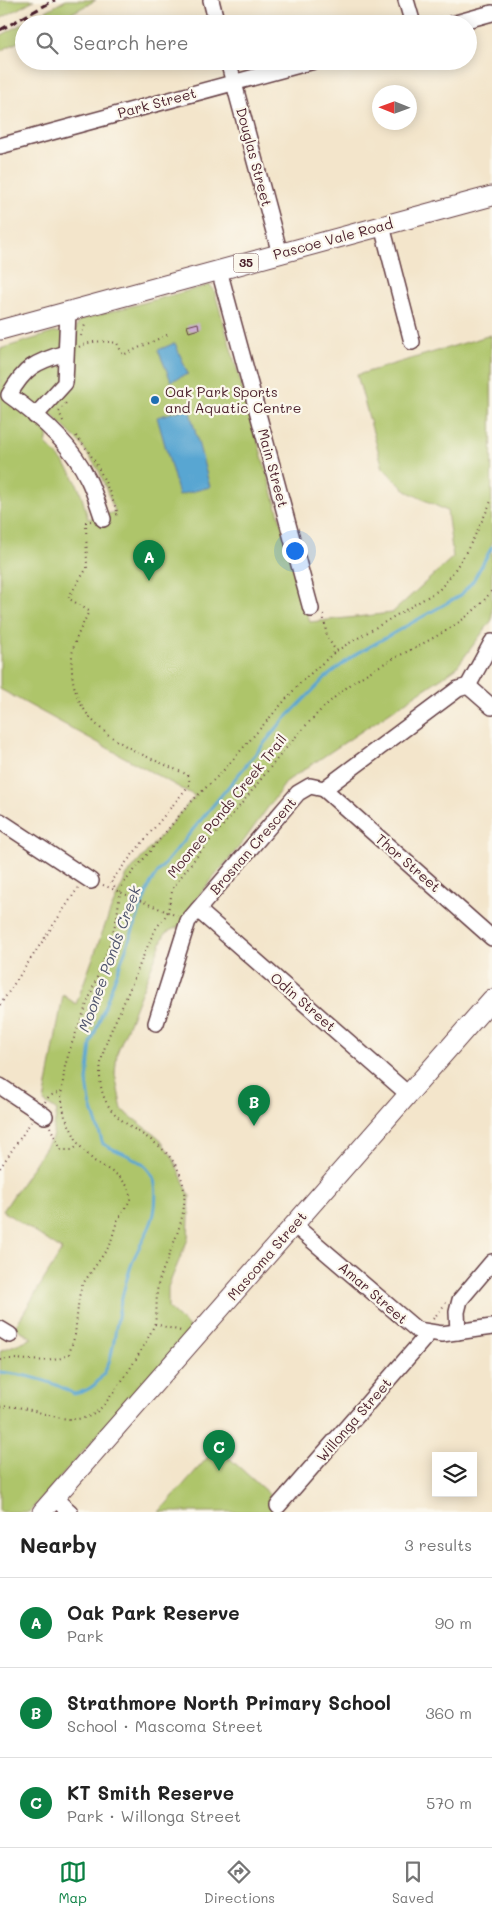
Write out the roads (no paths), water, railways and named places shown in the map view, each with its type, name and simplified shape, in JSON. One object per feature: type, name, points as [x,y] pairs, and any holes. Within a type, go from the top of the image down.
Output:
[{"type":"main road","name":"Pascoe Vale Road","points":[[0,330],[492,196]]},
{"type":"main road","name":"Mascoma Street","points":[[42,1512],[492,999]]},
{"type":"street","points":[[211,0],[215,15]]},
{"type":"street","points":[[406,0],[410,15]]},
{"type":"street","points":[[477,17],[492,13]]},
{"type":"street","name":"Douglas Street","points":[[230,70],[280,254]]},
{"type":"street","name":"Park Street","points":[[0,146],[281,70]]},
{"type":"street","points":[[382,226],[412,342]]},
{"type":"street","name":"Main Street","points":[[219,270],[317,610]]},
{"type":"street","points":[[36,416],[65,383],[68,311]]},
{"type":"street","points":[[65,353],[40,360],[29,368],[5,393],[36,416],[77,461],[88,478],[103,518]]},
{"type":"street","points":[[324,789],[458,689],[468,686],[492,642]]},
{"type":"street","points":[[468,686],[492,707]]},
{"type":"street","name":"Brosnan Crescent","points":[[156,1024],[193,916],[298,793],[310,786],[324,789]]},
{"type":"street","name":"Thor Street","points":[[324,789],[492,938]]},
{"type":"street","points":[[0,821],[88,879]]},
{"type":"street","name":"Odin Street","points":[[193,916],[408,1094]]},
{"type":"street","points":[[0,1086],[41,1114]]},
{"type":"street","name":"Amar Street","points":[[294,1225],[408,1325],[417,1330],[429,1333],[458,1332],[492,1327]]},
{"type":"street","points":[[458,1332],[457,1312],[460,1300],[492,1262]]},
{"type":"street","name":"Willonga Street","points":[[278,1506],[429,1333]]},
{"type":"street","points":[[54,1498],[70,1512]]},
{"type":"water","points":[[175,343],[188,374],[171,381],[158,350]]},
{"type":"water","points":[[189,408],[210,487],[179,495],[157,417]]},
{"type":"waterway","name":"Moonee Ponds Creek","points":[[0,1372],[38,1379],[74,1394],[85,1391],[98,1381],[111,1356],[125,1287],[133,1260],[152,1221],[156,1190],[149,1170],[137,1160],[103,1144],[90,1103],[87,1081],[91,1043],[150,884],[281,723],[325,678],[353,656],[461,595],[473,581],[492,547]]},
{"type":"railway","points":[[28,15],[55,0]]},
{"type":"railway","points":[[0,30],[15,22]]},
{"type":"place","name":"Oak Park Sports and Aquatic Centre","points":[[155,400]]},
{"type":"place","name":"Oak Park Reserve","points":[[149,581]]},
{"type":"place","name":"Strathmore North Primary School","points":[[254,1126]]},
{"type":"place","name":"KT Smith Reserve","points":[[219,1471]]}]
